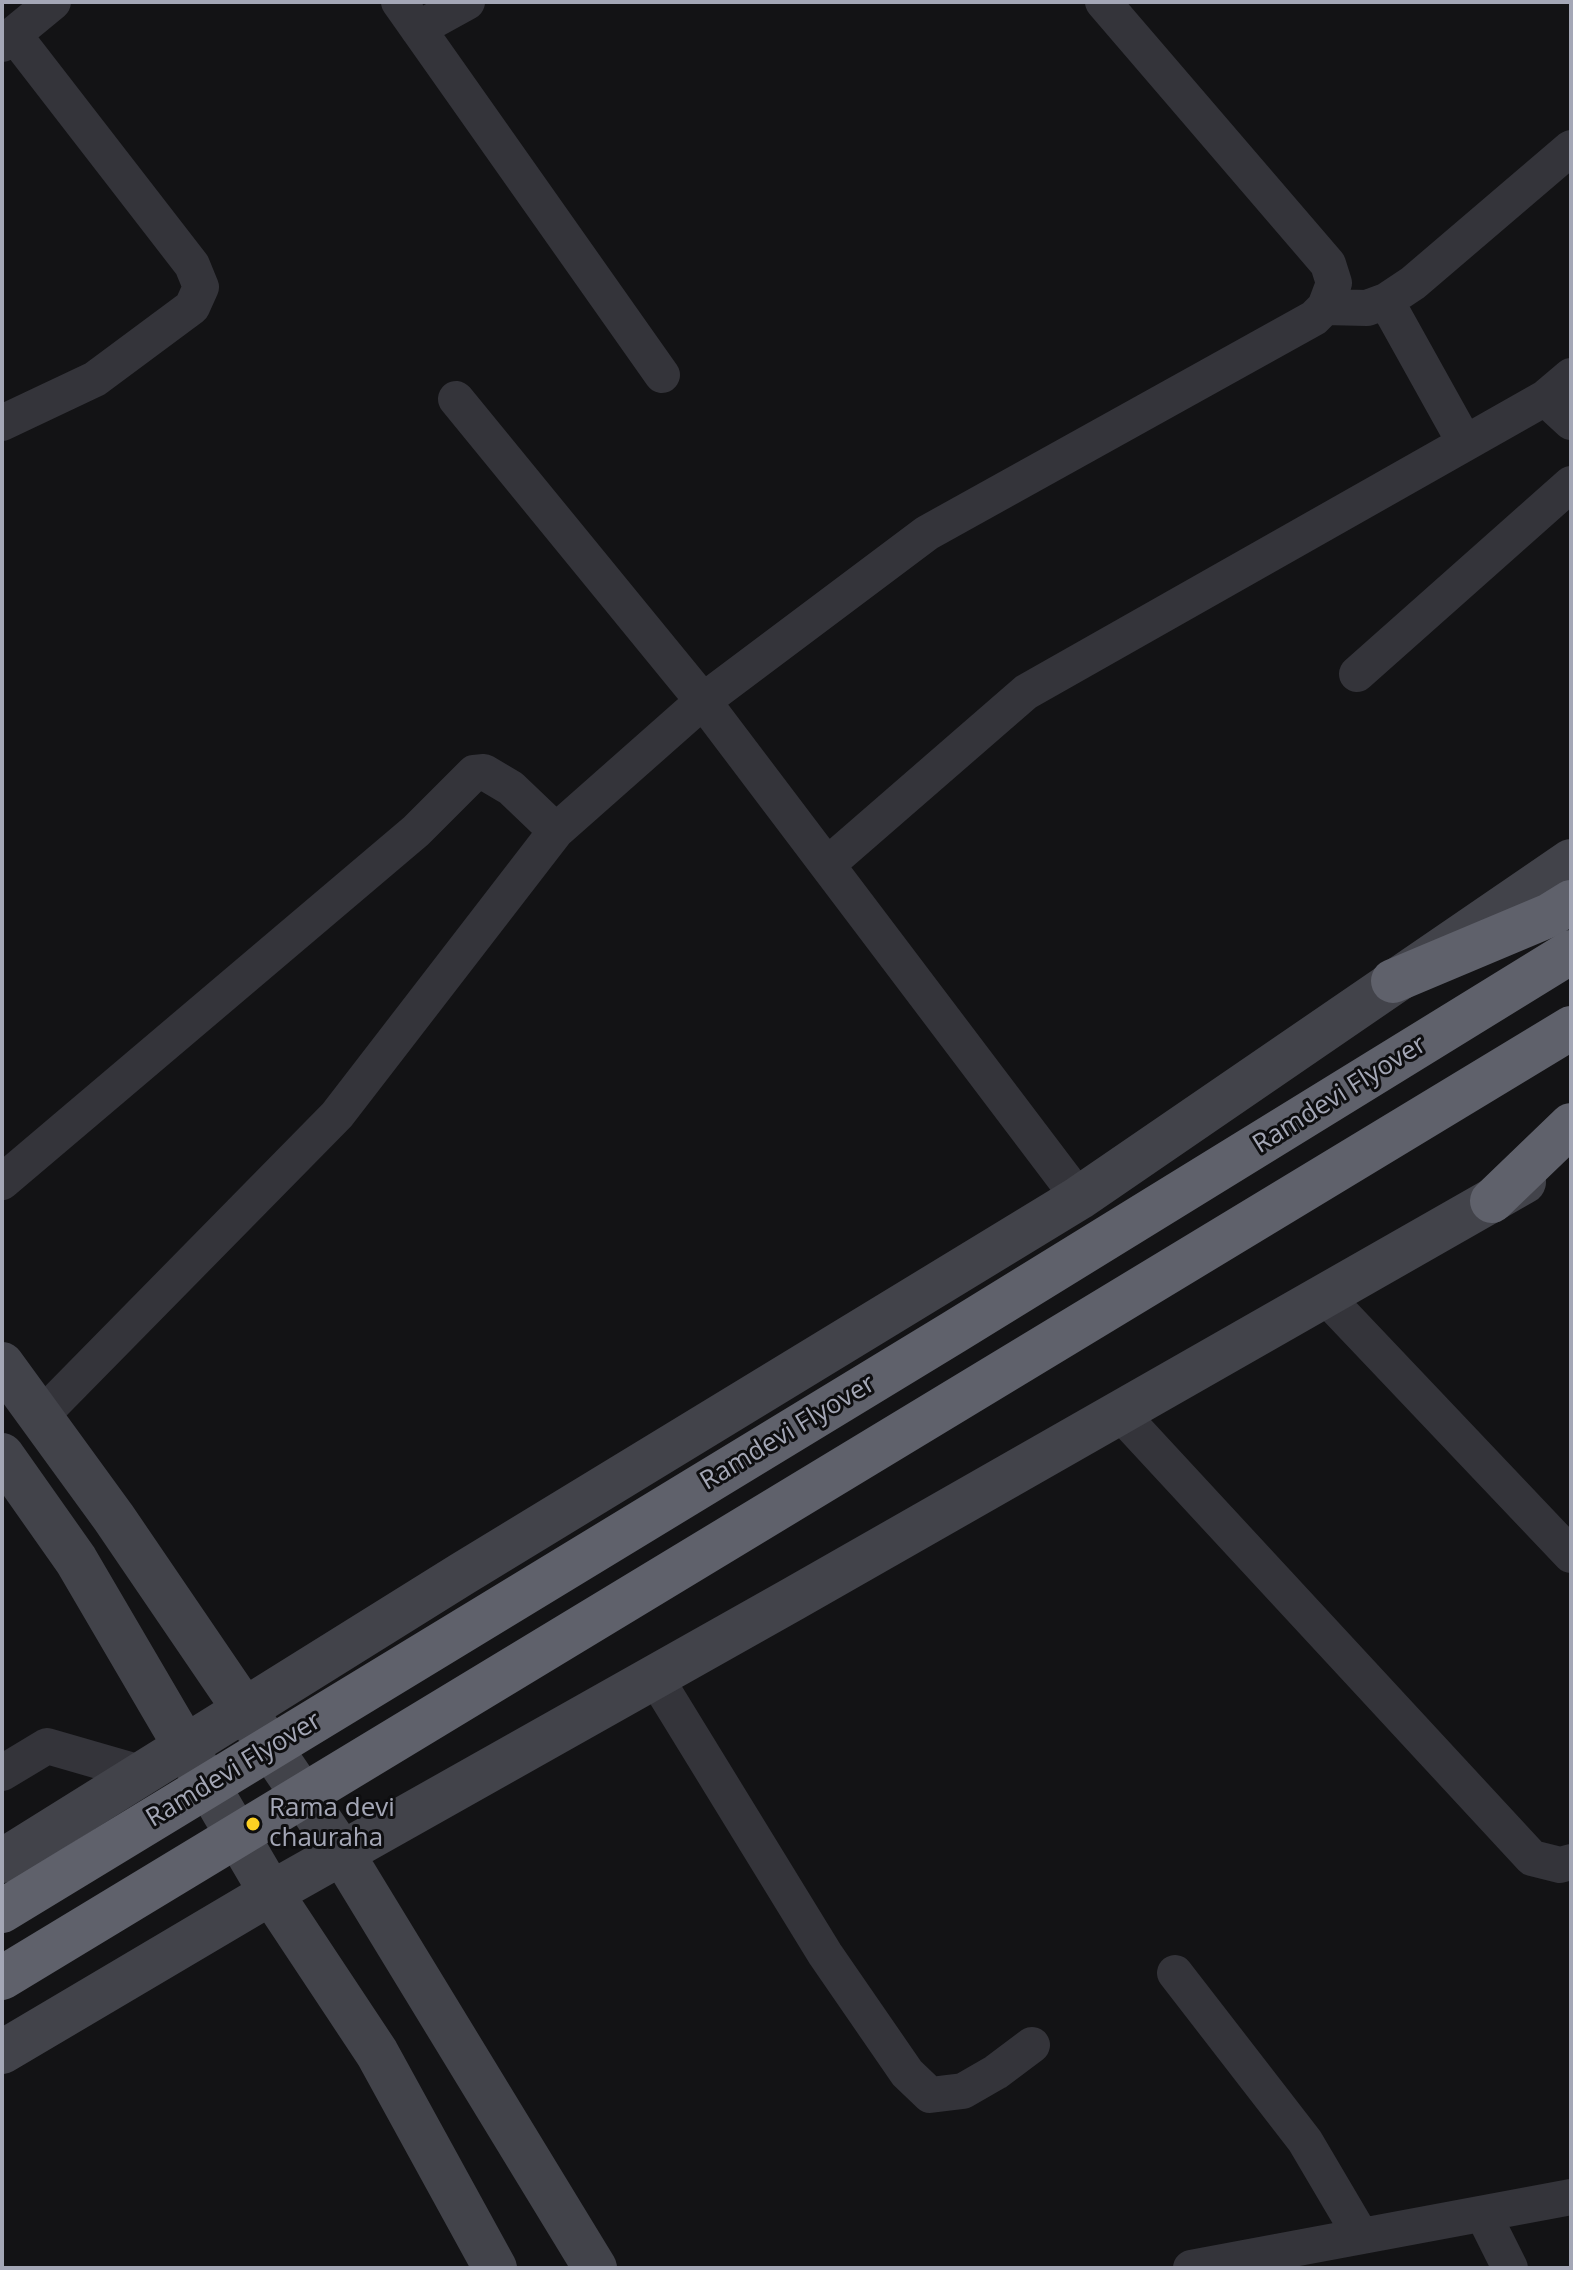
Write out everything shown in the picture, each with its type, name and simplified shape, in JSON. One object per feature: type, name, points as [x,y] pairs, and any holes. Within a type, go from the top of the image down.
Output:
[{"type":"highway","points":[[1393,981],[1550,915],[1571,902]]},
{"type":"highway","name":"Ramdevi Flyover","points":[[2,1911],[954,1332],[1571,952]]},
{"type":"highway","points":[[2,1978],[1571,1028]]},
{"type":"highway","points":[[1492,1201],[1571,1125]]},
{"type":"main road","points":[[2,1861],[462,1574],[1079,1198],[1571,861]]},
{"type":"main road","points":[[2,2052],[271,1893],[1571,1155]]},
{"type":"main road","points":[[2,1364],[114,1518],[342,1853],[595,2268]]},
{"type":"main road","points":[[2,1455],[76,1560],[271,1893],[377,2053],[495,2268]]},
{"type":"street","points":[[2,423],[95,379],[192,307],[201,287],[192,265],[8,40],[53,2]]},
{"type":"street","points":[[467,2],[409,16],[662,375]]},
{"type":"street","points":[[40,1417],[337,1115],[556,831],[703,701],[927,533],[1314,318],[1325,307],[1334,283],[1328,264],[1104,2]]},
{"type":"street","points":[[1325,307],[1367,308],[1386,301],[1413,283],[1571,148]]},
{"type":"street","points":[[1386,301],[1465,443]]},
{"type":"street","points":[[828,864],[1026,692],[1558,387],[1571,422]]},
{"type":"street","points":[[456,399],[703,701],[1079,1198]]},
{"type":"street","points":[[1357,674],[1571,484]]},
{"type":"street","points":[[2,1182],[416,831],[474,773],[484,772],[511,788],[556,831]]},
{"type":"street","points":[[1325,1296],[1571,1555]]},
{"type":"street","points":[[1120,1413],[1532,1858],[1560,1865],[1571,1862]]},
{"type":"street","points":[[655,1677],[825,1954],[907,2073],[930,2095],[963,2091],[996,2072],[1032,2045]]},
{"type":"street","points":[[2,1773],[47,1746],[144,1774]]},
{"type":"street","points":[[1175,1973],[1305,2141],[1361,2236]]},
{"type":"street","points":[[1191,2268],[1571,2197]]},
{"type":"street","points":[[1483,2214],[1510,2268]]},
{"type":"place","name":"Rama devi chauraha","points":[[253,1824]]}]
